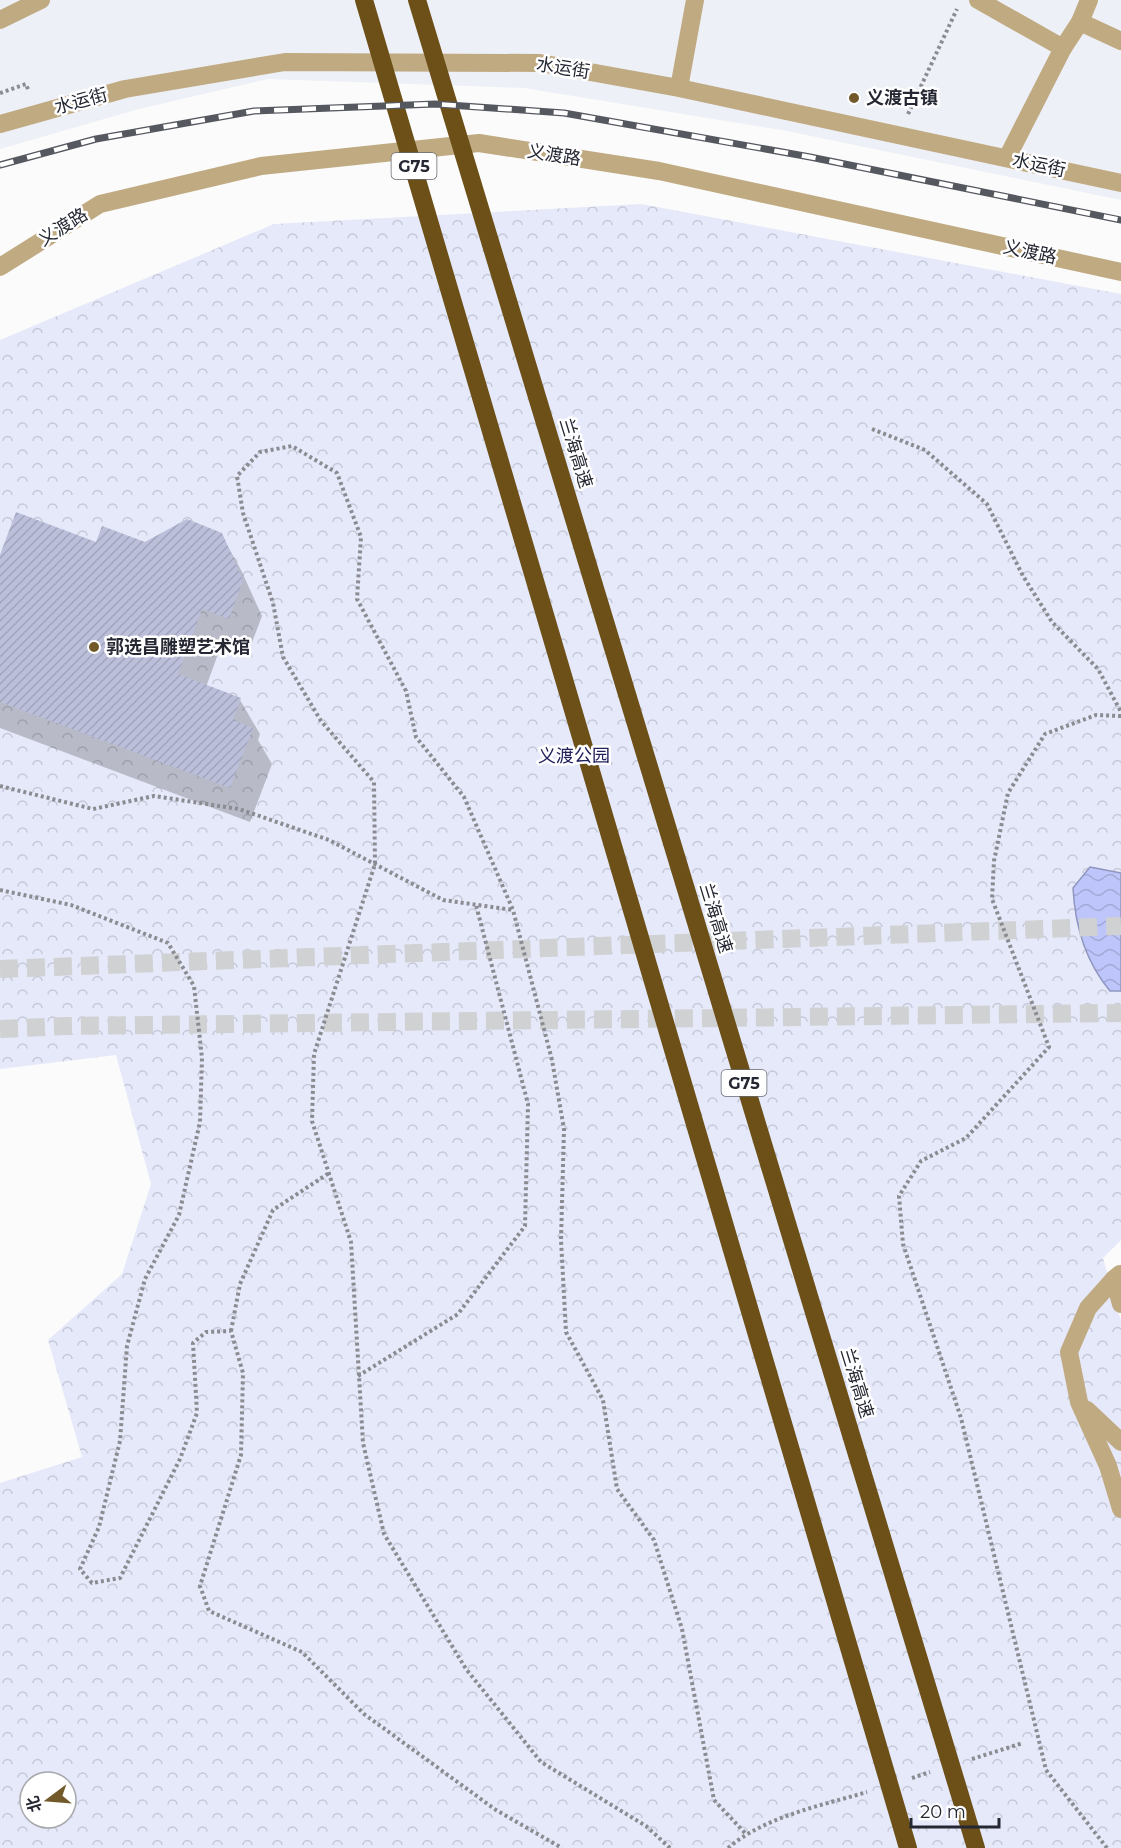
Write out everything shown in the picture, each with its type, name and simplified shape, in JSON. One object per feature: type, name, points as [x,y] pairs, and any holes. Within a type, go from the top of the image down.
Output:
[{"type":"highway","name":"G75","points":[[364,0],[464,332],[908,1848]]},
{"type":"highway","name":"兰海高速","points":[[417,0],[976,1848]]},
{"type":"street","points":[[2,14],[41,0]]},
{"type":"street","points":[[680,88],[695,0]]},
{"type":"street","points":[[978,0],[1063,48]]},
{"type":"street","points":[[1007,158],[1063,48],[1080,22],[1089,0]]},
{"type":"street","points":[[1080,22],[1121,41]]},
{"type":"street","name":"水运街","points":[[0,124],[125,89],[285,62],[540,63],[680,88],[1121,183]]},
{"type":"street","name":"义渡路","points":[[0,267],[100,204],[261,166],[478,143],[658,171],[1121,272]]},
{"type":"street","points":[[1117,1276],[1121,1304]]},
{"type":"street","points":[[1117,1276],[1088,1308],[1069,1352],[1079,1402],[1108,1466],[1121,1509]]},
{"type":"street","points":[[1079,1402],[1121,1442]]},
{"type":"path","points":[[897,136],[962,0]]},
{"type":"path","points":[[0,93],[14,89]]},
{"type":"path","points":[[872,429],[925,450],[987,504],[1023,576],[1052,622],[1098,669],[1121,714],[1096,715],[1045,734],[1008,793],[994,861],[992,899],[1049,1047],[966,1138],[921,1161],[899,1196],[903,1244],[961,1418],[1046,1770],[1107,1848]]},
{"type":"path","points":[[670,1848],[646,1826],[541,1762],[466,1669],[384,1534],[363,1443],[351,1242],[312,1120],[314,1054],[375,864],[374,782],[321,721],[283,657],[273,603],[243,513],[237,476],[260,452],[292,446],[337,473],[361,537],[357,599],[406,691],[416,737],[464,797],[513,910],[552,1060],[564,1129],[561,1240],[566,1332],[603,1401],[617,1489],[654,1540],[682,1629],[714,1800],[745,1833]]},
{"type":"path","points":[[0,786],[93,809],[154,796],[239,810],[328,840],[443,900],[513,910]]},
{"type":"path","points":[[0,890],[71,905],[168,943],[194,986],[202,1058],[200,1122],[179,1215],[145,1279],[127,1346],[120,1441],[99,1527],[80,1569],[92,1583],[120,1578],[180,1459],[197,1413],[194,1343],[206,1332],[231,1331]]},
{"type":"path","points":[[358,1376],[458,1314],[525,1226],[528,1104],[476,905]]},
{"type":"path","points":[[329,1173],[273,1210],[240,1284],[231,1331],[243,1373],[241,1455],[200,1586],[209,1611],[302,1652],[364,1714],[496,1810],[562,1848]]},
{"type":"path","points":[[728,1848],[745,1833],[780,1819]]},
{"type":"shaded area","name":"义渡古镇","points":[[0,0],[1121,0],[1121,200],[787,131],[524,88],[268,79],[139,109],[0,149]]},
{"type":"green space","name":"义渡公园","points":[[641,204],[1121,294],[1121,1240],[1103,1258],[1121,1321],[1121,1848],[0,1848],[0,1483],[82,1457],[48,1340],[122,1274],[151,1184],[116,1055],[0,1069],[0,340],[274,224]]},
{"type":"water","points":[[1090,867],[1121,873],[1121,991],[1110,991],[1101,980],[1088,956],[1079,930],[1073,888]]},
{"type":"building","name":"郭选昌雕塑艺术馆","points":[[16,512],[96,542],[102,526],[145,542],[187,519],[222,533],[243,580],[229,619],[202,609],[178,674],[241,698],[233,720],[253,728],[230,788],[0,702],[0,555]]},
{"type":"tunnel","points":[[0,969],[1121,926]]},
{"type":"tunnel","points":[[0,1029],[65,1026],[1121,1013]]},
{"type":"railway","points":[[0,165],[96,139],[254,111],[435,104],[564,113],[810,157],[1121,220]]},
{"type":"place","name":"义渡古镇","points":[[854,98]]},
{"type":"place","name":"郭选昌雕塑艺术馆","points":[[94,647]]}]
